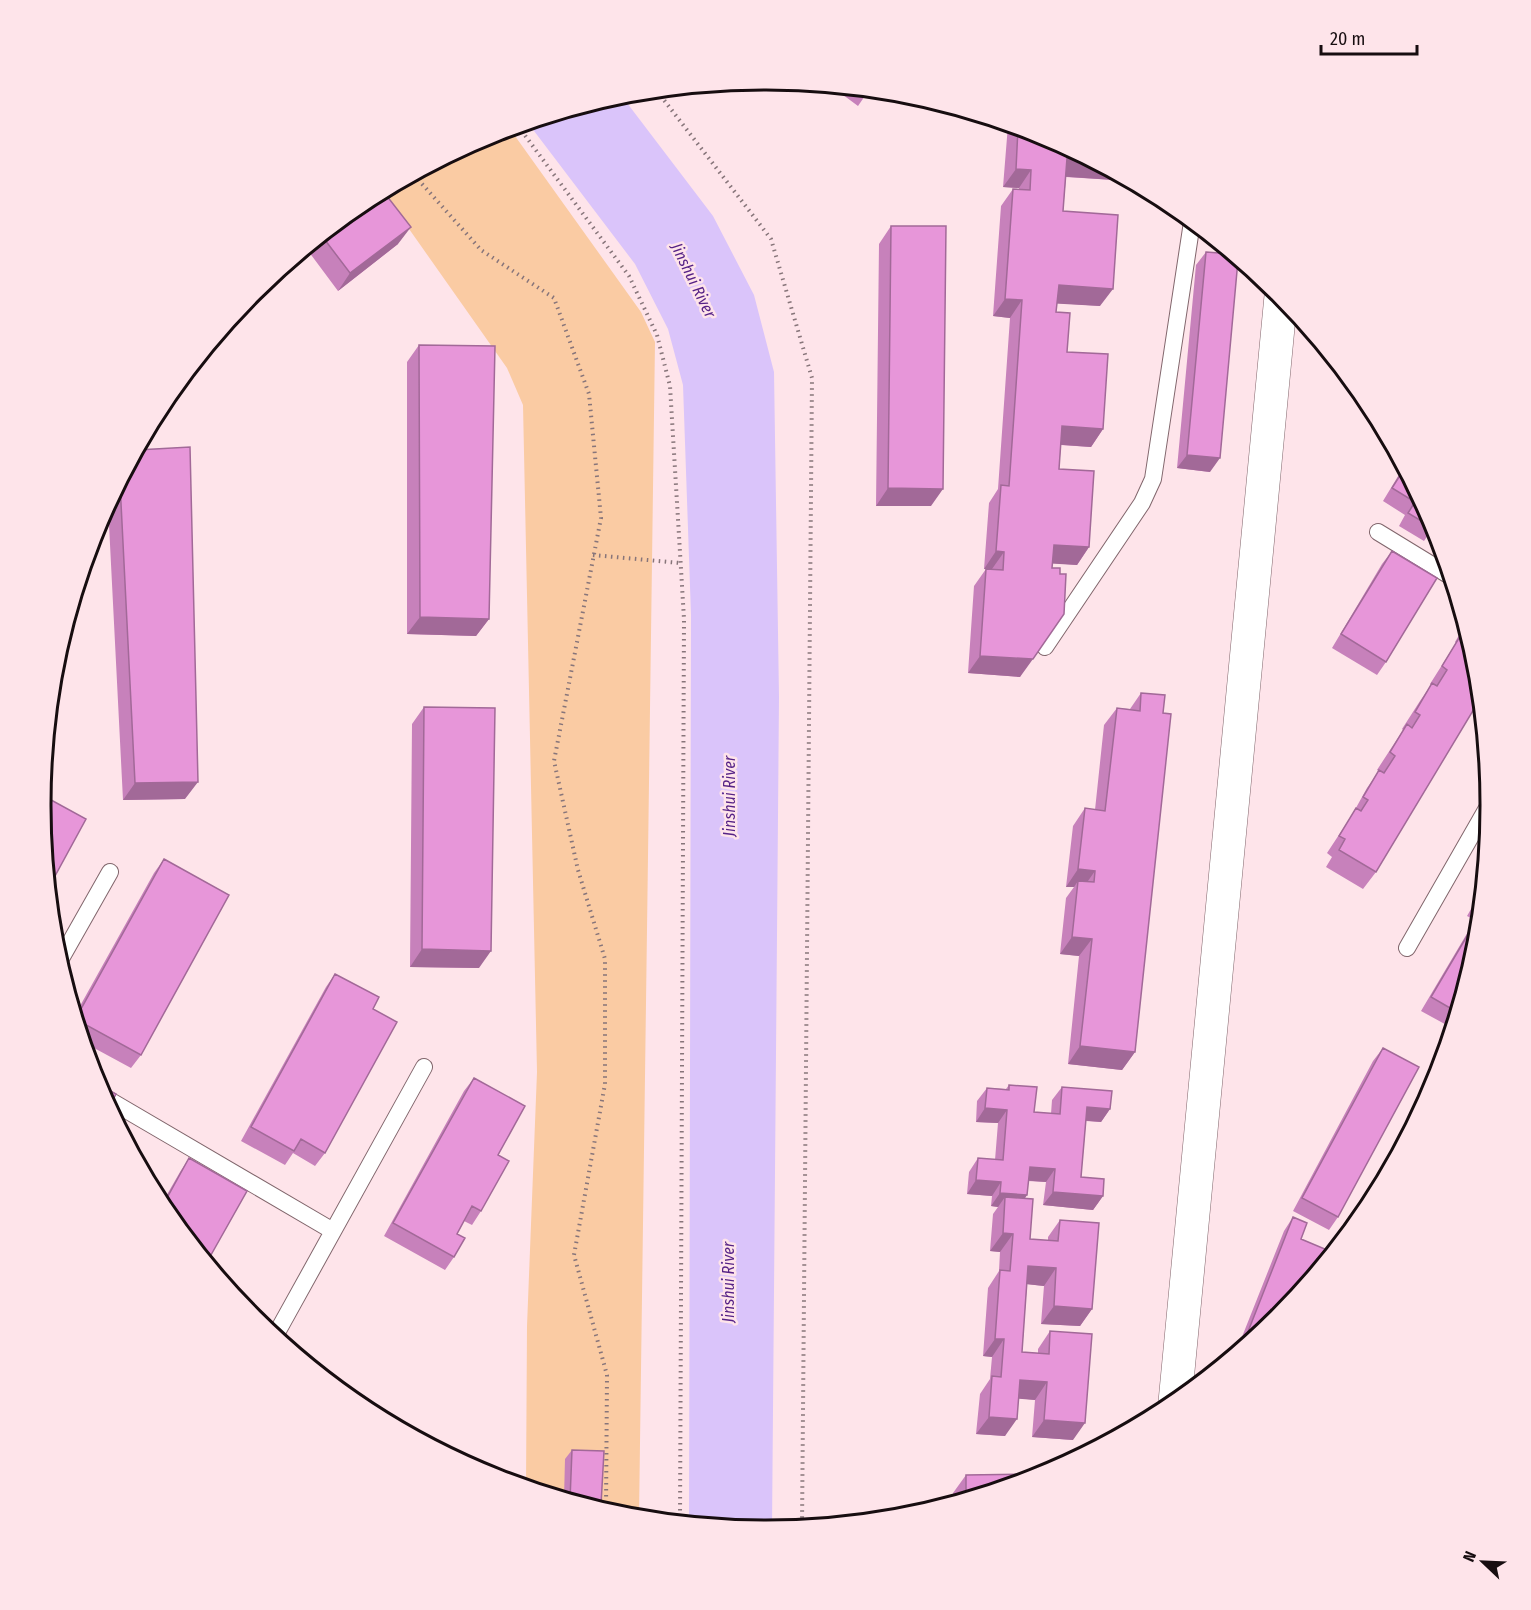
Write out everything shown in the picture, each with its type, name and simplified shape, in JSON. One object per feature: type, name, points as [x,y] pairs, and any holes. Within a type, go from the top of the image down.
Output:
[{"type":"street","points":[[1176,1389],[1280,309]]},
{"type":"lane","points":[[1045,647],[1142,503],[1153,479],[1191,231]]},
{"type":"lane","points":[[1378,532],[1440,570]]},
{"type":"lane","points":[[1407,948],[1479,822]]},
{"type":"lane","points":[[66,949],[110,872]]},
{"type":"lane","points":[[279,1328],[424,1067]]},
{"type":"lane","points":[[118,1105],[333,1231]]},
{"type":"path","points":[[663,98],[771,240],[812,378],[802,1518]]},
{"type":"path","points":[[523,133],[629,276],[657,335],[670,386],[684,655],[680,1514]]},
{"type":"path","points":[[419,180],[481,250],[554,298],[589,394],[601,518],[554,760],[578,870],[605,959],[605,1084],[574,1256],[607,1375],[606,1501]]},
{"type":"path","points":[[593,555],[680,563]]},
{"type":"shaded area","points":[[515,136],[641,312],[655,342],[639,1508],[581,1495],[526,1478],[527,1326],[537,1072],[523,405],[507,368],[388,199],[449,164]]},
{"type":"water","name":"Jinshui River","points":[[628,104],[713,216],[754,295],[774,372],[779,697],[772,1520],[689,1515],[691,615],[683,385],[668,329],[635,264],[533,129]]},
{"type":"building","points":[[1018,137],[1069,158],[1063,211],[1118,215],[1113,289],[1059,285],[1056,312],[1070,313],[1067,352],[1108,354],[1103,429],[1062,426],[1059,469],[1094,471],[1089,547],[1054,545],[1052,568],[1060,568],[1060,574],[1066,574],[1064,614],[1033,659],[980,656],[986,569],[1003,570],[1004,552],[996,551],[1001,485],[1009,486],[1022,300],[1005,299],[1013,189],[1030,190],[1031,170],[1016,169]]},
{"type":"building","points":[[389,198],[411,227],[350,273],[326,242]]},
{"type":"building","points":[[891,226],[946,226],[943,489],[888,488]]},
{"type":"building","points":[[1206,252],[1218,253],[1237,268],[1220,458],[1187,455]]},
{"type":"building","points":[[419,345],[495,346],[489,619],[420,617]]},
{"type":"building","points":[[190,447],[198,782],[135,783],[121,498],[146,449]]},
{"type":"building","points":[[1399,476],[1411,499],[1392,488]]},
{"type":"building","points":[[1413,505],[1421,521],[1408,513]]},
{"type":"building","points":[[1392,551],[1437,578],[1386,662],[1341,634]]},
{"type":"building","points":[[1459,638],[1474,710],[1376,872],[1339,850],[1345,839],[1339,836],[1356,808],[1361,811],[1368,800],[1363,797],[1379,770],[1384,773],[1395,756],[1390,752],[1407,724],[1412,728],[1420,715],[1415,712],[1432,683],[1437,686],[1447,670],[1442,666]]},
{"type":"building","points":[[1141,693],[1165,695],[1163,713],[1171,714],[1135,1052],[1080,1046],[1092,939],[1072,937],[1078,881],[1094,882],[1095,871],[1078,869],[1085,808],[1105,811],[1117,708],[1140,711]]},
{"type":"building","points":[[424,707],[495,708],[491,951],[422,949]]},
{"type":"building","points":[[51,800],[86,819],[55,876]]},
{"type":"building","points":[[164,859],[229,895],[141,1055],[86,1025],[81,1009]]},
{"type":"building","points":[[1468,935],[1450,1008],[1431,997]]},
{"type":"building","points":[[335,974],[379,997],[373,1009],[397,1022],[325,1153],[301,1139],[294,1151],[251,1127]]},
{"type":"building","points":[[1383,1048],[1419,1067],[1338,1217],[1302,1198]]},
{"type":"building","points":[[474,1078],[525,1106],[498,1155],[509,1161],[481,1211],[472,1206],[457,1234],[465,1238],[454,1257],[393,1223]]},
{"type":"building","points":[[1009,1085],[1037,1087],[1034,1112],[1060,1114],[1062,1087],[1112,1091],[1110,1109],[1087,1107],[1081,1177],[1104,1179],[1103,1196],[1053,1192],[1055,1169],[1030,1167],[1027,1195],[1000,1193],[1001,1182],[976,1180],[978,1158],[1003,1160],[1007,1110],[985,1108],[987,1088],[1009,1090]]},
{"type":"building","points":[[189,1158],[247,1191],[211,1255],[168,1197]]},
{"type":"building","points":[[1005,1197],[1033,1199],[1030,1239],[1058,1241],[1060,1220],[1099,1223],[1092,1309],[1054,1306],[1056,1268],[1028,1266],[1022,1352],[1049,1354],[1050,1331],[1092,1334],[1085,1423],[1044,1420],[1047,1382],[1020,1380],[1017,1419],[989,1417],[992,1376],[1001,1377],[1004,1339],[995,1339],[1000,1270],[1010,1271],[1013,1234],[1003,1233]]},
{"type":"building","points":[[1293,1217],[1307,1223],[1301,1239],[1325,1249],[1303,1276],[1248,1332]]},
{"type":"building","points":[[572,1450],[604,1451],[601,1500],[570,1492]]},
{"type":"building","points":[[1015,1474],[966,1490],[966,1475]]}]
